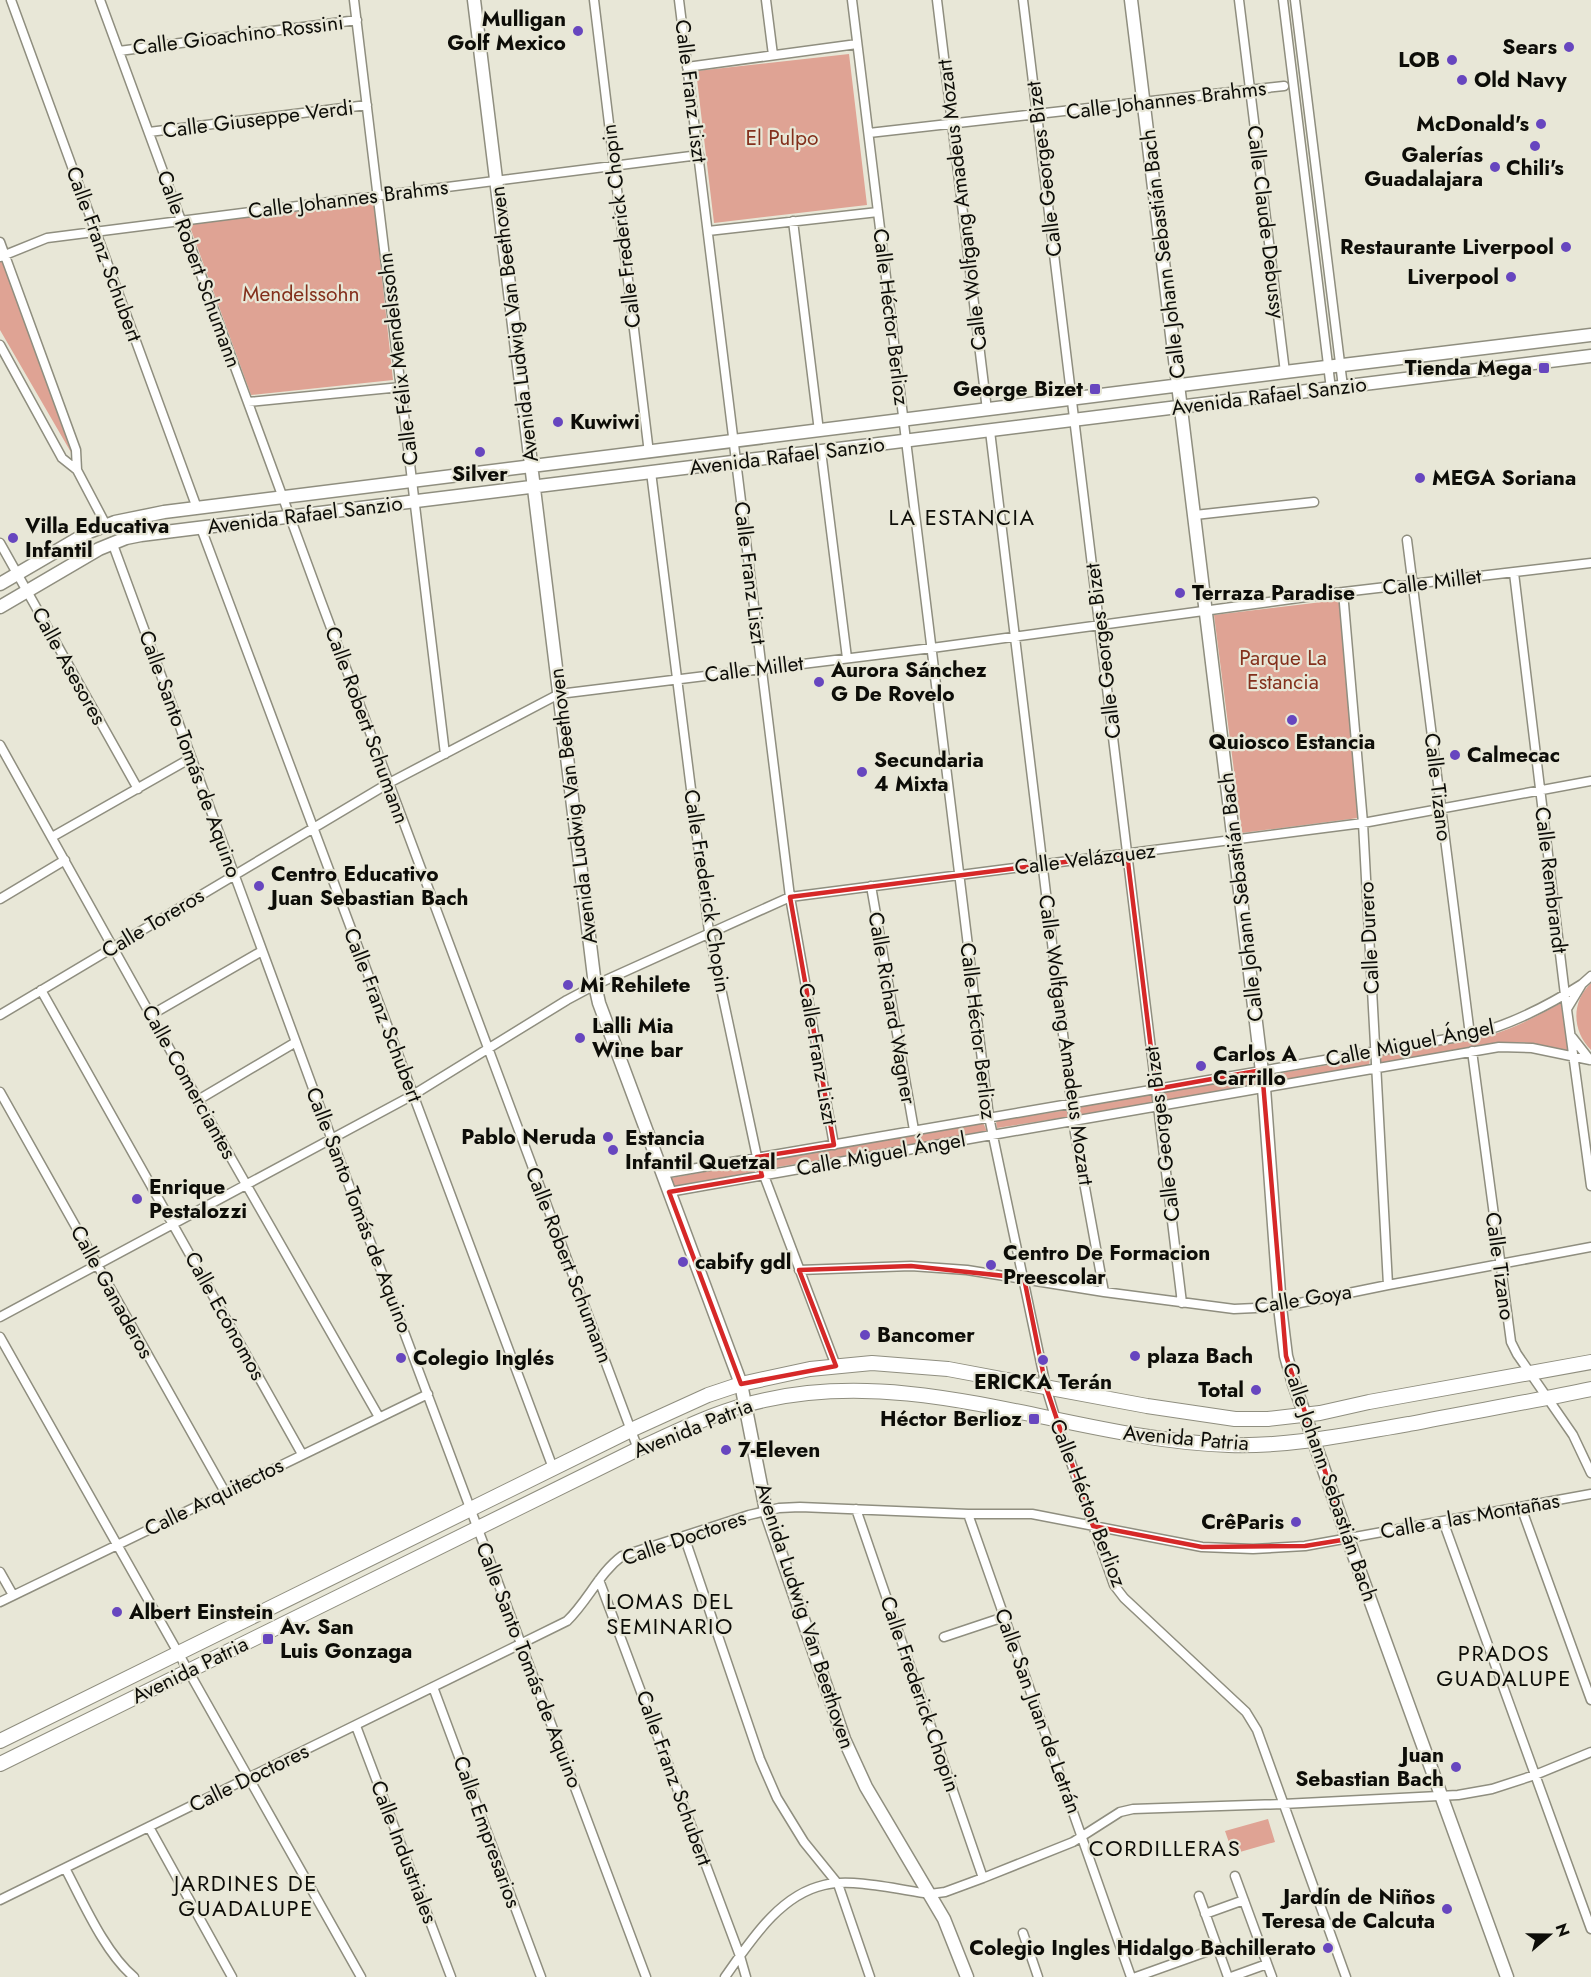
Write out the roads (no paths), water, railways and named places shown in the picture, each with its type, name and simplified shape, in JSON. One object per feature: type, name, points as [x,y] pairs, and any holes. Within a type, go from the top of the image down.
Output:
[{"type":"main road","name":"Avenida Patria","points":[[0,1741],[631,1430],[708,1395],[741,1384],[810,1369],[872,1363],[948,1369],[1147,1406],[1235,1419],[1268,1419],[1306,1415],[1591,1362]]},
{"type":"main road","name":"Avenida Patria","points":[[0,1764],[638,1449],[716,1414],[787,1395],[843,1390],[876,1390],[944,1397],[1141,1436],[1229,1445],[1315,1440],[1591,1389]]},
{"type":"street","name":"Calle Franz Schubert","points":[[11,0],[197,507]]},
{"type":"street","name":"Calle Robert Schumann","points":[[100,0],[282,498],[638,1449]]},
{"type":"street","name":"Calle Félix Mendelssohn","points":[[354,0],[445,754]]},
{"type":"street","name":"Avenida Ludwig Van Beethoven","points":[[474,0],[599,1003],[741,1384],[766,1511],[847,1747],[866,1787],[949,1929],[967,1977]]},
{"type":"street","name":"Calle Frederick Chopin","points":[[594,0],[649,453]]},
{"type":"street","name":"Calle Franz Liszt","points":[[679,0],[790,897],[834,1145]]},
{"type":"street","points":[[766,0],[773,56]]},
{"type":"street","name":"Calle Héctor Berlioz","points":[[852,0],[989,1117],[1046,1387],[1114,1585],[1124,1598],[1246,1712],[1257,1730],[1346,1977]]},
{"type":"street","name":"Calle Wolfgang Amadeus Mozart","points":[[937,0],[987,410]]},
{"type":"street","name":"Calle Georges Bizet","points":[[1023,0],[1182,1303]]},
{"type":"street","name":"Calle Johann Sebastián Bach","points":[[1131,0],[1264,1088],[1280,1307],[1286,1356],[1348,1539],[1507,1977]]},
{"type":"street","name":"Calle Claude Debussy","points":[[1239,0],[1285,372]]},
{"type":"street","points":[[1282,0],[1322,309],[1337,388]]},
{"type":"street","points":[[1295,0],[1332,308],[1334,366]]},
{"type":"street","name":"Calle Gioachino Rossini","points":[[119,51],[357,20]]},
{"type":"street","points":[[687,67],[857,44]]},
{"type":"street","name":"Calle Johannes Brahms","points":[[868,133],[1284,86]]},
{"type":"street","name":"Calle Giuseppe Verdi","points":[[149,132],[367,105]]},
{"type":"street","name":"Calle Johannes Brahms","points":[[2,256],[47,238],[699,155]]},
{"type":"street","points":[[708,231],[878,212]]},
{"type":"street","points":[[794,221],[819,431]]},
{"type":"street","points":[[0,242],[2,256],[76,450],[77,470]]},
{"type":"street","points":[[1322,309],[1332,308]]},
{"type":"street","name":"Avenida Rafael Sanzio","points":[[0,584],[89,532],[106,525],[131,518],[197,507],[1591,335]]},
{"type":"street","points":[[0,345],[62,458],[77,470],[106,525]]},
{"type":"street","name":"Avenida Rafael Sanzio","points":[[0,607],[112,542],[141,535],[1591,356]]},
{"type":"street","points":[[248,402],[401,387]]},
{"type":"street","name":"Calle Wolfgang Amadeus Mozart","points":[[990,431],[1071,1103],[1104,1292]]},
{"type":"street","points":[[821,451],[847,658]]},
{"type":"street","name":"Calle Frederick Chopin","points":[[651,472],[709,932],[762,1176],[836,1366]]},
{"type":"street","points":[[1195,515],[1314,502]]},
{"type":"street","name":"Calle Franz Schubert","points":[[201,528],[553,1468]]},
{"type":"street","name":"Calle Tizano","points":[[1407,540],[1470,1035]]},
{"type":"street","name":"Calle Santo Tomás de Aquino","points":[[112,542],[332,1140],[646,1977]]},
{"type":"street","name":"Calle Asesores","points":[[0,543],[138,789]]},
{"type":"street","name":"Calle Millet","points":[[559,694],[932,648],[1343,592],[1591,563]]},
{"type":"street","name":"Calle Rembrandt","points":[[1514,573],[1565,995],[1591,1186]]},
{"type":"street","name":"Calle Durero","points":[[1343,592],[1363,823],[1388,1285]]},
{"type":"street","name":"Calle Toreros","points":[[0,1014],[389,783],[559,694]]},
{"type":"street","name":"Calle Comerciantes","points":[[0,745],[198,1100],[379,1417]]},
{"type":"street","points":[[52,837],[191,758]]},
{"type":"street","name":"Calle Velázquez","points":[[0,1317],[413,1095],[595,985],[790,897],[1363,823],[1591,781]]},
{"type":"street","points":[[0,899],[65,860]]},
{"type":"street","name":"Calle Richard Wagner","points":[[871,886],[914,1130]]},
{"type":"street","points":[[151,1015],[262,951]]},
{"type":"street","name":"Calle Miguel Ángel","points":[[662,1173],[1470,1035],[1526,1017],[1565,995],[1591,976]]},
{"type":"street","name":"Calle Miguel Ángel","points":[[1567,1009],[1582,984]]},
{"type":"street","name":"Calle Ecónomos","points":[[41,990],[302,1454]]},
{"type":"street","name":"Calle Miguel Ángel","points":[[1572,1037],[1591,1060]]},
{"type":"street","points":[[198,1100],[296,1042]]},
{"type":"street","name":"Calle Miguel Ángel","points":[[669,1192],[1472,1052],[1514,1047],[1532,1048],[1591,1060]]},
{"type":"street","name":"Calle Tizano","points":[[1472,1052],[1511,1342],[1530,1374],[1573,1435],[1591,1473]]},
{"type":"street","name":"Calle Ganaderos","points":[[0,1092],[225,1492]]},
{"type":"street","name":"Calle Goya","points":[[799,1270],[911,1266],[967,1270],[1234,1310],[1280,1307],[1591,1247]]},
{"type":"street","points":[[0,1336],[361,1977]]},
{"type":"street","name":"Calle Arquitectos","points":[[0,1602],[428,1394]]},
{"type":"street","name":"Calle a las Montañas","points":[[1348,1539],[1591,1494]]},
{"type":"street","name":"Calle Doctores","points":[[0,1900],[567,1621],[578,1611],[613,1563],[622,1556],[766,1511],[800,1507],[968,1514],[1032,1514],[1202,1547],[1253,1550],[1305,1546],[1348,1539]]},
{"type":"street","points":[[1521,1507],[1591,1700]]},
{"type":"street","name":"Calle Frederick Chopin","points":[[856,1509],[983,1878]]},
{"type":"street","name":"Calle San Juan de Letrán","points":[[968,1514],[1131,1977]]},
{"type":"street","points":[[1443,1521],[1591,1929]]},
{"type":"street","points":[[684,1536],[760,1759],[777,1798],[804,1842],[838,1884],[870,1977]]},
{"type":"street","points":[[0,1572],[13,1595]]},
{"type":"street","name":"Calle Franz Schubert","points":[[599,1580],[746,1977]]},
{"type":"street","points":[[944,1637],[1004,1617]]},
{"type":"street","name":"Calle Empresarios","points":[[433,1687],[542,1977]]},
{"type":"street","name":"Calle Industriales","points":[[356,1726],[451,1977]]},
{"type":"street","points":[[724,1977],[762,1928],[786,1904],[813,1888],[825,1884],[860,1884],[930,1894],[945,1892],[1073,1842],[1120,1812],[1133,1809],[1442,1796],[1492,1789],[1535,1775],[1591,1752]]},
{"type":"street","points":[[149,1827],[232,1977]]},
{"type":"street","points":[[65,1868],[111,1952],[124,1969],[134,1977]]},
{"type":"street","points":[[1235,1876],[1272,1977]]},
{"type":"street","points":[[1199,1896],[1229,1977],[1267,1964]]},
{"type":"street","points":[[1205,1914],[1244,1900]]},
{"type":"street","points":[[1023,1933],[1038,1977]]},
{"type":"street","points":[[1136,1977],[1218,1948]]},
{"type":"place","name":"Mulligan Golf Mexico","points":[[578,31]]},
{"type":"place","name":"Sears","points":[[1569,47]]},
{"type":"place","name":"LOB","points":[[1452,60]]},
{"type":"place","name":"Old Navy","points":[[1462,80]]},
{"type":"place","name":"McDonald's","points":[[1541,124]]},
{"type":"place","name":"Chili's","points":[[1535,146]]},
{"type":"place","name":"Galerías Guadalajara","points":[[1495,167]]},
{"type":"place","name":"Restaurante Liverpool","points":[[1566,247]]},
{"type":"place","name":"Liverpool","points":[[1511,277]]},
{"type":"place","name":"Tienda Mega","points":[[1544,368]]},
{"type":"place","name":"George Bizet","points":[[1095,389]]},
{"type":"place","name":"Kuwiwi","points":[[558,422]]},
{"type":"place","name":"Silver","points":[[480,452]]},
{"type":"place","name":"MEGA Soriana","points":[[1420,478]]},
{"type":"place","name":"Villa Educativa Infantil","points":[[13,538]]},
{"type":"place","name":"Terraza Paradise","points":[[1180,593]]},
{"type":"place","name":"Aurora Sánchez G De Rovelo","points":[[819,682]]},
{"type":"place","name":"Quiosco Estancia","points":[[1292,720]]},
{"type":"place","name":"Calmecac","points":[[1455,755]]},
{"type":"place","name":"Secundaria 4 Mixta","points":[[862,772]]},
{"type":"place","name":"Centro Educativo Juan Sebastian Bach","points":[[259,886]]},
{"type":"place","name":"Mi Rehilete","points":[[568,985]]},
{"type":"place","name":"Lalli Mia Wine bar","points":[[580,1038]]},
{"type":"place","name":"Carlos A Carrillo","points":[[1201,1066]]},
{"type":"place","name":"Pablo Neruda","points":[[608,1137]]},
{"type":"place","name":"Estancia Infantil Quetzal","points":[[613,1150]]},
{"type":"place","name":"Enrique Pestalozzi","points":[[137,1199]]},
{"type":"place","name":"cabify gdl","points":[[683,1262]]},
{"type":"place","name":"Centro De Formacion Preescolar","points":[[991,1265]]},
{"type":"place","name":"Bancomer","points":[[865,1335]]},
{"type":"place","name":"plaza Bach","points":[[1135,1356]]},
{"type":"place","name":"Colegio Inglés","points":[[401,1358]]},
{"type":"place","name":"ERICKA Terán","points":[[1043,1360]]},
{"type":"place","name":"Total","points":[[1256,1390]]},
{"type":"place","name":"Héctor Berlioz","points":[[1034,1419]]},
{"type":"place","name":"7-Eleven","points":[[726,1450]]},
{"type":"place","name":"CrêParis","points":[[1296,1522]]},
{"type":"place","name":"Albert Einstein","points":[[117,1612]]},
{"type":"place","name":"Av. San Luis Gonzaga","points":[[268,1639]]},
{"type":"place","name":"Juan Sebastian Bach","points":[[1456,1767]]},
{"type":"place","name":"Jardín de Niños Teresa de Calcuta","points":[[1447,1909]]},
{"type":"place","name":"Colegio Ingles Hidalgo Bachillerato","points":[[1328,1948]]},
{"type":"district","name":"LA ESTANCIA","points":[[962,517]]},
{"type":"district","name":"LOMAS DEL SEMINARIO","points":[[670,1614]]},
{"type":"district","name":"PRADOS GUADALUPE","points":[[1504,1666]]},
{"type":"district","name":"CORDILLERAS","points":[[1165,1848]]},
{"type":"district","name":"JARDINES DE GUADALUPE","points":[[246,1896]]},
{"type":"park label","name":"El Pulpo","points":[[782,138]]},
{"type":"park label","name":"Mendelssohn","points":[[301,294]]},
{"type":"park label","name":"Parque La Estancia","points":[[1283,670]]}]
